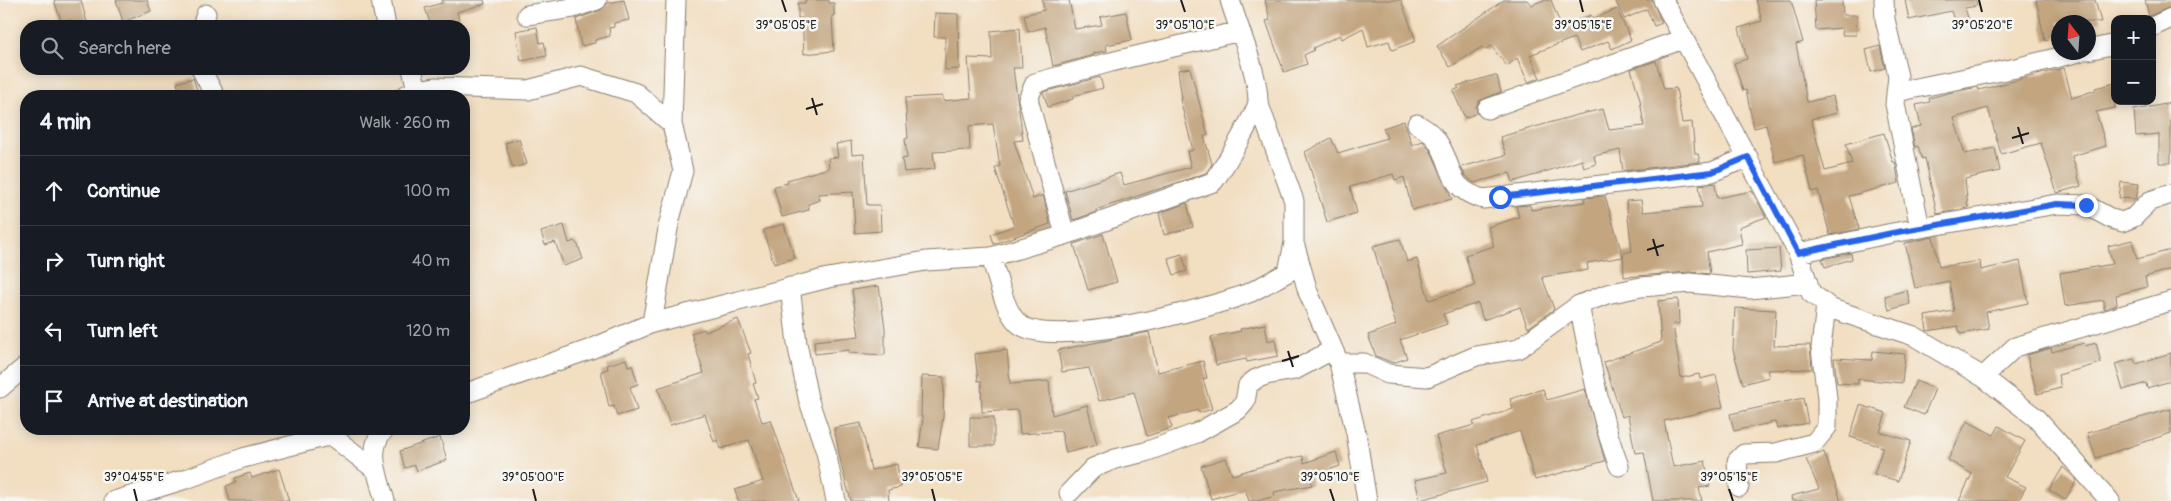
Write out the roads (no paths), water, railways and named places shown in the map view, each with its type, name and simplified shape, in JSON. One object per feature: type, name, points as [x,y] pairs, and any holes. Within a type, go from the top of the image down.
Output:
[{"type":"street","points":[[381,0],[385,20]]},
{"type":"street","points":[[527,15],[573,8],[597,0]]},
{"type":"street","points":[[652,323],[669,223],[683,171],[672,124],[676,0]]},
{"type":"street","points":[[991,257],[1004,300],[1018,324],[1041,333],[1113,328],[1167,318],[1250,292],[1288,272],[1294,243],[1294,201],[1258,102],[1253,74],[1230,0]]},
{"type":"street","points":[[1663,0],[1798,253],[1811,293],[1832,310],[1914,336],[1983,377],[2035,417],[2110,501]]},
{"type":"street","points":[[1884,0],[1885,19],[1898,76],[1895,104],[1920,228]]},
{"type":"street","points":[[2156,25],[2171,18]]},
{"type":"street","points":[[1065,235],[1028,99],[1035,83],[1111,62],[1240,31]]},
{"type":"street","points":[[1487,109],[1683,38]]},
{"type":"street","points":[[2096,48],[2111,45]]},
{"type":"street","points":[[1896,92],[2051,59]]},
{"type":"street","points":[[204,75],[212,90]]},
{"type":"street","points":[[411,90],[412,75]]},
{"type":"street","points":[[423,90],[435,87],[476,87],[528,90],[581,76],[636,93],[672,124]]},
{"type":"street","points":[[470,392],[591,349],[652,323],[828,278],[926,260],[991,257],[1065,235],[1213,182],[1222,170],[1258,102]]},
{"type":"street","points":[[1417,124],[1435,137],[1445,156],[1455,183],[1467,194],[1483,199],[1712,172],[1748,157]]},
{"type":"street","points":[[1798,253],[1920,228],[2057,204],[2086,205],[2112,219],[2122,222],[2134,216],[2150,201],[2171,194]]},
{"type":"street","points":[[1294,243],[1308,292],[1335,357],[1356,434],[1367,501]]},
{"type":"street","points":[[1068,493],[1093,468],[1115,459],[1145,452],[1196,433],[1238,410],[1245,402],[1248,385],[1266,375],[1295,370],[1335,357],[1364,363],[1388,374],[1427,378],[1476,356],[1518,349],[1579,305],[1607,294],[1640,287],[1690,283],[1750,289],[1808,282]]},
{"type":"street","points":[[790,287],[797,343],[808,398],[826,452],[836,501]]},
{"type":"street","points":[[1983,377],[2015,347],[2171,301]]},
{"type":"street","points":[[1579,305],[1599,394],[1618,466]]},
{"type":"street","points":[[1739,487],[1737,461],[1744,454],[1776,453],[1814,444],[1827,427],[1827,398],[1822,348],[1826,305]]},
{"type":"street","points":[[0,388],[20,371]]},
{"type":"street","points":[[378,435],[374,456],[385,501]]},
{"type":"street","points":[[114,501],[252,456],[324,437],[333,437],[377,471]]}]
